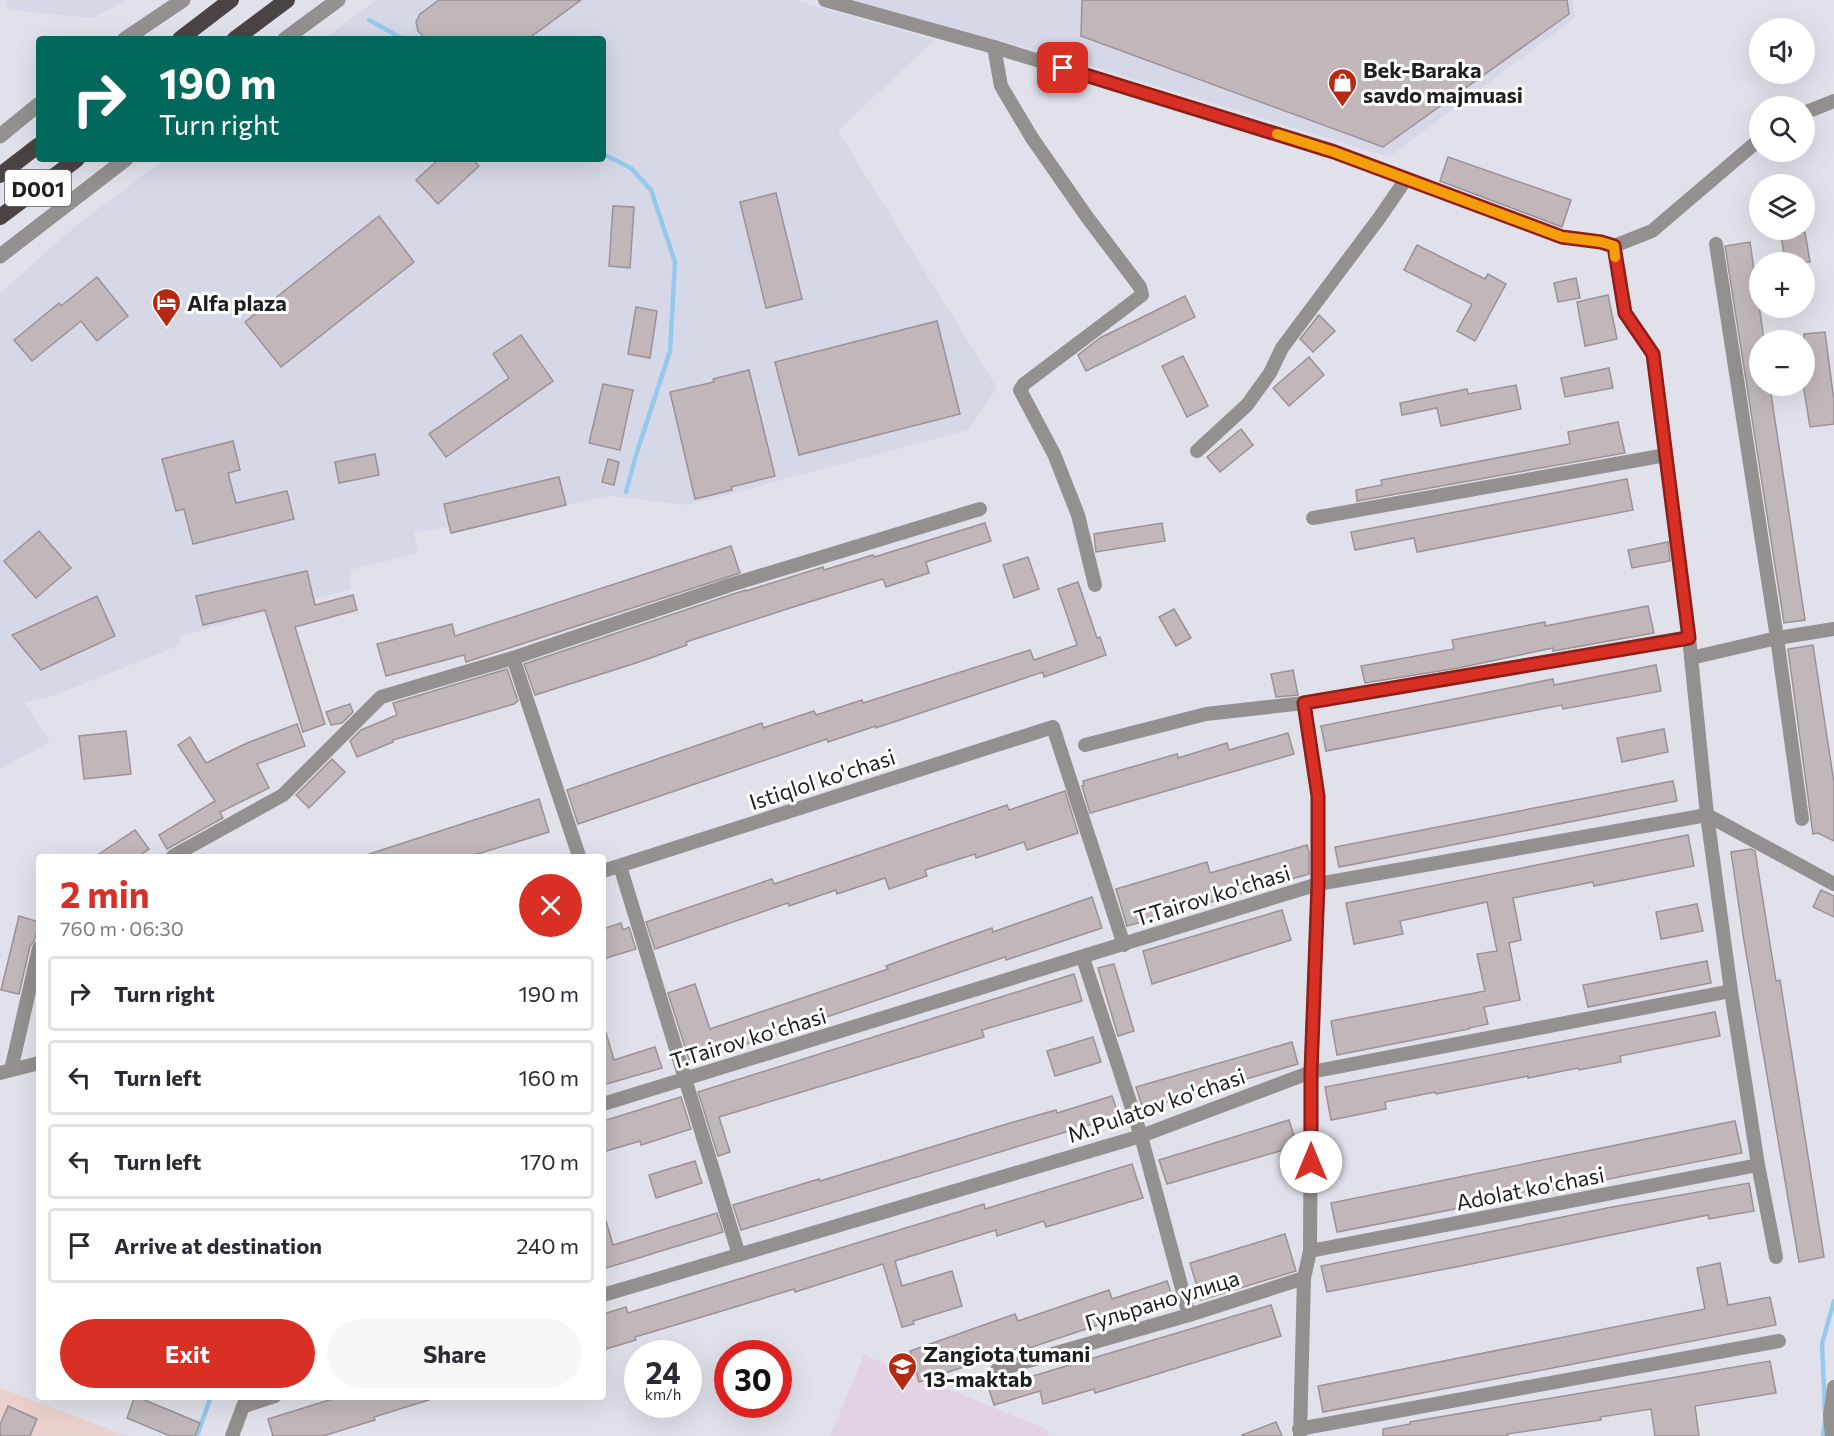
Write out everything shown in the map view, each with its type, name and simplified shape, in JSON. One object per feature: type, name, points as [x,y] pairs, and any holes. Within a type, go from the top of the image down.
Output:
[{"type":"highway","points":[[184,36],[231,0]]},
{"type":"highway","points":[[239,36],[287,0]]},
{"type":"highway","name":"D001","points":[[0,175],[36,147]]},
{"type":"highway","name":"D001","points":[[0,217],[73,162]]},
{"type":"street","points":[[129,36],[183,0]]},
{"type":"street","points":[[289,36],[338,0]]},
{"type":"street","points":[[825,0],[994,47],[1334,152],[1562,237],[1614,246],[1652,231],[1749,148]]},
{"type":"street","points":[[994,47],[1001,86],[1032,138],[1087,217],[1140,287],[1142,295],[1024,384],[1020,390],[1054,454],[1078,515],[1095,585]]},
{"type":"street","points":[[1815,109],[1834,101]]},
{"type":"street","points":[[0,136],[36,106]]},
{"type":"street","points":[[0,256],[122,162]]},
{"type":"street","points":[[1197,451],[1246,405],[1270,374],[1282,348],[1406,179]]},
{"type":"street","points":[[1716,244],[1778,639],[1802,819]]},
{"type":"street","points":[[1614,246],[1625,313],[1653,354],[1689,638],[1707,816],[1758,1166],[1776,1257]]},
{"type":"street","points":[[1313,519],[1666,455]]},
{"type":"street","points":[[177,854],[283,795],[381,697],[513,658],[730,585],[980,509]]},
{"type":"street","points":[[1690,658],[1834,629]]},
{"type":"street","points":[[1085,744],[1206,714],[1304,703],[1689,638]]},
{"type":"street","points":[[513,658],[578,854]]},
{"type":"street","points":[[1304,703],[1318,796],[1318,884],[1311,1072],[1310,1251],[1304,1278],[1300,1432],[1779,1341]]},
{"type":"street","name":"Istiqlol ko'chasi","points":[[606,870],[1053,727],[1124,945]]},
{"type":"street","points":[[1707,816],[1834,884]]},
{"type":"street","name":"T.Tairov ko'chasi","points":[[606,1103],[1318,884],[1707,816]]},
{"type":"street","points":[[620,866],[739,1255]]},
{"type":"street","points":[[1083,958],[1141,1136],[1189,1315]]},
{"type":"street","points":[[6,1072],[36,959]]},
{"type":"street","name":"M.Pulatov ko'chasi","points":[[606,1294],[1141,1136],[1311,1072],[1731,991]]},
{"type":"street","points":[[6,1072],[36,1064]]},
{"type":"street","name":"Adolat ko'chasi","points":[[1310,1251],[1758,1166]]},
{"type":"street","name":"Гульрано улица","points":[[997,1370],[1189,1315],[1304,1278]]},
{"type":"street","points":[[1832,1436],[1830,1416],[1834,1387]]},
{"type":"street","points":[[232,1436],[246,1401]]},
{"type":"shaded area","points":[[6,0],[126,0],[93,18],[8,10]]},
{"type":"shaded area","points":[[376,0],[794,0],[934,40],[838,131],[997,388],[968,430],[688,505],[612,496],[414,533],[418,553],[350,570],[351,589],[180,636],[180,645],[55,695],[25,703],[50,742],[0,769],[0,293],[77,225],[161,162],[606,162],[606,36],[328,36]]},
{"type":"shaded area","name":"Bek-Baraka savdo majmuasi","points":[[847,0],[1572,0],[1575,18],[1389,157],[1068,59]]},
{"type":"shaded area","name":"Zangiota tumani 13-maktab","points":[[864,1355],[1046,1429],[1049,1436],[830,1436]]},
{"type":"shaded area","points":[[0,1388],[127,1436],[0,1436]]},
{"type":"building","points":[[439,0],[581,0],[532,36],[423,36],[418,31],[416,22],[420,14]]},
{"type":"building","name":"Bek-Baraka savdo majmuasi","points":[[1082,0],[1567,0],[1569,14],[1383,147],[1081,36]]},
{"type":"building","points":[[1448,157],[1571,200],[1562,227],[1440,181]]},
{"type":"building","points":[[436,162],[475,162],[479,166],[438,204],[416,180]]},
{"type":"building","points":[[776,193],[802,299],[766,308],[740,202]]},
{"type":"building","points":[[613,206],[634,207],[630,268],[609,266]]},
{"type":"building","points":[[379,216],[414,262],[281,367],[245,322]]},
{"type":"building","points":[[1782,240],[1806,240],[1808,252],[1784,252]]},
{"type":"building","points":[[1750,242],[1749,318],[1761,318],[1763,330],[1749,330],[1749,396],[1771,396],[1805,620],[1784,623],[1725,246]]},
{"type":"building","points":[[1417,245],[1485,279],[1488,274],[1506,284],[1475,341],[1457,331],[1472,304],[1404,270]]},
{"type":"building","points":[[97,277],[128,316],[97,341],[81,321],[32,361],[14,340],[59,303],[61,306]]},
{"type":"building","points":[[1576,278],[1580,298],[1558,302],[1554,283]]},
{"type":"building","points":[[1608,295],[1617,339],[1585,346],[1577,302]]},
{"type":"building","points":[[1185,296],[1195,317],[1086,371],[1078,355],[1100,338]]},
{"type":"building","points":[[636,307],[657,311],[650,358],[628,354]]},
{"type":"building","points":[[1319,315],[1335,331],[1313,352],[1300,339]]},
{"type":"building","points":[[937,321],[960,414],[799,455],[775,362]]},
{"type":"building","points":[[1825,332],[1834,401],[1834,424],[1810,427],[1805,396],[1815,396],[1815,333]]},
{"type":"building","points":[[521,335],[553,381],[446,457],[429,434],[509,378],[493,354]]},
{"type":"building","points":[[1183,356],[1208,406],[1187,417],[1162,366]]},
{"type":"building","points":[[1309,357],[1324,375],[1289,406],[1273,388]]},
{"type":"building","points":[[1609,368],[1613,388],[1565,397],[1561,378]]},
{"type":"building","points":[[749,370],[775,476],[695,499],[670,392],[714,382],[713,379]]},
{"type":"building","points":[[603,384],[633,390],[620,450],[589,443]]},
{"type":"building","points":[[1516,385],[1521,409],[1441,426],[1437,408],[1402,415],[1400,403],[1467,389],[1468,394]]},
{"type":"building","points":[[1618,422],[1625,453],[1357,501],[1356,490],[1382,485],[1381,480],[1570,444],[1568,432]]},
{"type":"building","points":[[1241,429],[1253,445],[1220,472],[1207,457]]},
{"type":"building","points":[[233,441],[240,470],[228,473],[236,503],[287,491],[294,519],[193,544],[184,509],[176,511],[162,459]]},
{"type":"building","points":[[375,454],[379,475],[339,483],[335,462]]},
{"type":"building","points":[[608,459],[619,462],[614,485],[602,482]]},
{"type":"building","points":[[559,477],[566,505],[451,533],[444,504]]},
{"type":"building","points":[[1627,479],[1633,510],[1417,552],[1414,538],[1355,550],[1351,532]]},
{"type":"building","points":[[985,523],[991,541],[926,562],[929,573],[886,587],[883,579],[686,642],[687,645],[636,663],[535,695],[524,664],[746,590],[823,567],[824,570],[873,555],[874,557]]},
{"type":"building","points":[[1162,523],[1165,541],[1096,552],[1094,534]]},
{"type":"building","points":[[39,531],[71,568],[36,598],[4,561]]},
{"type":"building","points":[[1668,542],[1670,561],[1632,568],[1628,550]]},
{"type":"building","points":[[731,546],[740,573],[466,662],[464,655],[386,676],[377,644],[452,624],[455,636]]},
{"type":"building","points":[[1028,557],[1039,589],[1014,598],[1003,565]]},
{"type":"building","points":[[307,571],[315,605],[353,595],[357,610],[295,627],[325,724],[303,732],[265,610],[203,625],[196,596]]},
{"type":"building","points":[[1078,582],[1097,638],[1100,637],[1106,655],[1044,677],[1043,672],[876,728],[876,726],[828,742],[827,739],[578,824],[567,790],[762,723],[763,728],[814,711],[816,715],[862,700],[863,703],[1030,650],[1034,660],[1077,645],[1058,589]]},
{"type":"building","points":[[97,596],[115,636],[41,670],[12,635]]},
{"type":"building","points":[[1648,606],[1654,633],[1553,651],[1553,648],[1458,668],[1365,683],[1361,666],[1454,649],[1452,640],[1545,622],[1545,626]]},
{"type":"building","points":[[1174,609],[1191,638],[1176,646],[1159,617]]},
{"type":"building","points":[[1813,645],[1834,783],[1834,841],[1818,833],[1813,834],[1788,649]]},
{"type":"building","points":[[1656,665],[1661,691],[1563,709],[1562,705],[1326,751],[1321,726],[1553,679],[1554,685]]},
{"type":"building","points":[[507,669],[518,701],[514,704],[393,740],[393,742],[357,757],[350,741],[361,730],[397,715],[393,703]]},
{"type":"building","points":[[1293,670],[1298,695],[1276,697],[1271,674]]},
{"type":"building","points":[[350,704],[353,712],[342,723],[331,725],[326,712]]},
{"type":"building","points":[[297,724],[305,746],[257,764],[269,788],[220,812],[223,818],[167,849],[159,835],[215,801],[178,745],[190,737],[206,763],[247,743]]},
{"type":"building","points":[[1664,729],[1668,752],[1622,762],[1617,738]]},
{"type":"building","points":[[126,731],[131,774],[84,779],[79,736]]},
{"type":"building","points":[[1288,733],[1294,754],[1090,813],[1082,786],[1083,781],[1177,754],[1178,758],[1227,743],[1229,750]]},
{"type":"building","points":[[332,759],[345,772],[309,808],[296,795]]},
{"type":"building","points":[[1673,781],[1677,801],[1339,867],[1335,847]]},
{"type":"building","points":[[1065,791],[1078,833],[1027,850],[1024,842],[976,858],[975,854],[925,870],[927,876],[889,889],[885,878],[837,894],[836,890],[789,906],[788,903],[655,949],[646,922],[772,879],[774,884],[1007,805],[1009,810]]},
{"type":"building","points":[[539,799],[549,832],[478,854],[369,854]]},
{"type":"building","points":[[135,830],[149,849],[142,854],[99,854]]},
{"type":"building","points":[[1688,835],[1694,866],[1594,886],[1593,882],[1513,898],[1521,940],[1509,943],[1520,1000],[1484,1007],[1488,1024],[1337,1055],[1331,1021],[1485,991],[1477,954],[1497,951],[1487,902],[1400,921],[1403,934],[1354,944],[1346,903]]},
{"type":"building","points":[[1307,845],[1309,874],[1127,926],[1116,889],[1207,862],[1210,873]]},
{"type":"building","points":[[1751,849],[1755,851],[1776,981],[1780,980],[1824,1257],[1799,1262],[1731,852]]},
{"type":"building","points":[[1821,890],[1834,896],[1834,917],[1813,907]]},
{"type":"building","points":[[1092,897],[1102,928],[1006,960],[1005,957],[690,1063],[668,993],[695,984],[710,1029],[888,969],[886,966],[992,928],[993,932]]},
{"type":"building","points":[[1697,904],[1703,931],[1661,939],[1656,912]]},
{"type":"building","points":[[1282,910],[1291,940],[1152,984],[1143,951]]},
{"type":"building","points":[[19,916],[36,921],[36,933],[30,946],[19,994],[1,990]]},
{"type":"building","points":[[621,923],[623,930],[629,927],[636,949],[606,958],[606,928]]},
{"type":"building","points":[[1707,961],[1711,983],[1588,1007],[1583,985]]},
{"type":"building","points":[[1114,964],[1134,1031],[1118,1036],[1098,968]]},
{"type":"building","points":[[1074,974],[1082,1001],[982,1030],[984,1037],[719,1117],[730,1152],[718,1156],[698,1092]]},
{"type":"building","points":[[1715,1012],[1720,1036],[1620,1056],[1621,1062],[1385,1102],[1386,1109],[1331,1120],[1325,1087]]},
{"type":"building","points":[[606,1033],[614,1060],[655,1047],[662,1068],[606,1084]]},
{"type":"building","points":[[1093,1037],[1101,1062],[1055,1076],[1047,1051]]},
{"type":"building","points":[[1292,1042],[1298,1064],[1143,1109],[1136,1087]]},
{"type":"building","points":[[1112,1096],[1119,1116],[741,1230],[733,1205],[1010,1123],[1056,1110],[1057,1113]]},
{"type":"building","points":[[681,1097],[691,1129],[641,1145],[640,1141],[606,1151],[606,1120]]},
{"type":"building","points":[[1289,1120],[1297,1146],[1167,1184],[1159,1160]]},
{"type":"building","points":[[1735,1121],[1742,1153],[1337,1232],[1331,1203]]},
{"type":"building","points":[[695,1161],[702,1183],[656,1198],[649,1175]]},
{"type":"building","points":[[1132,1164],[1143,1198],[1046,1227],[1044,1221],[997,1236],[996,1230],[895,1261],[902,1286],[952,1271],[962,1306],[913,1321],[914,1324],[902,1327],[883,1264],[795,1292],[794,1289],[635,1337],[636,1340],[624,1340],[624,1344],[606,1349],[606,1313],[626,1307],[628,1313],[984,1204],[985,1209]]},
{"type":"building","points":[[1749,1183],[1754,1211],[1709,1219],[1708,1215],[1327,1292],[1321,1266],[1612,1207]]},
{"type":"building","points":[[717,1213],[723,1232],[606,1268],[606,1221],[613,1245]]},
{"type":"building","points":[[1285,1234],[1296,1271],[1201,1300],[1190,1263]]},
{"type":"building","points":[[1720,1263],[1728,1305],[1770,1297],[1776,1325],[1323,1412],[1318,1386],[1705,1309],[1697,1268]]},
{"type":"building","points":[[1167,1281],[1175,1303],[1123,1321],[1122,1317],[1029,1348],[1028,1345],[919,1382],[910,1351],[1015,1314],[1018,1321],[1109,1290],[1112,1299]]},
{"type":"building","points":[[1271,1305],[1281,1336],[1095,1393],[1094,1389],[1043,1404],[1040,1391],[994,1405],[989,1389]]},
{"type":"building","points":[[1770,1361],[1776,1393],[1695,1406],[1699,1436],[1655,1436],[1651,1409],[1600,1417],[1601,1420],[1507,1434],[1508,1436],[1383,1436],[1383,1429],[1410,1424],[1410,1422]]},
{"type":"building","points":[[134,1400],[145,1400],[200,1423],[195,1436],[170,1436],[127,1418]]},
{"type":"building","points":[[329,1400],[429,1400],[323,1436],[273,1436],[268,1419]]},
{"type":"building","points":[[8,1406],[37,1419],[30,1436],[0,1436],[0,1425]]},
{"type":"building","points":[[1276,1422],[1282,1436],[1242,1436],[1242,1435]]},
{"type":"waterway","points":[[369,20],[398,36]]},
{"type":"waterway","points":[[606,156],[631,168],[651,190],[675,262],[670,351],[626,492]]},
{"type":"waterway","points":[[1825,1413],[1822,1344],[1834,1301]]},
{"type":"waterway","points":[[197,1436],[210,1400]]},
{"type":"waterway","points":[[1823,1436],[1825,1421]]},
{"type":"slow traffic","points":[[1277,134],[1334,152],[1562,237],[1614,246],[1615,257]]},
{"type":"place","name":"Bek-Baraka savdo majmuasi","points":[[1342,108]]},
{"type":"place","name":"Alfa plaza","points":[[166,328]]},
{"type":"place","name":"Zangiota tumani 13-maktab","points":[[902,1392]]},
{"type":"route","points":[[1063,68],[1334,152],[1562,237],[1614,246],[1625,313],[1653,354],[1689,638],[1304,703],[1318,796],[1311,1162]]}]
